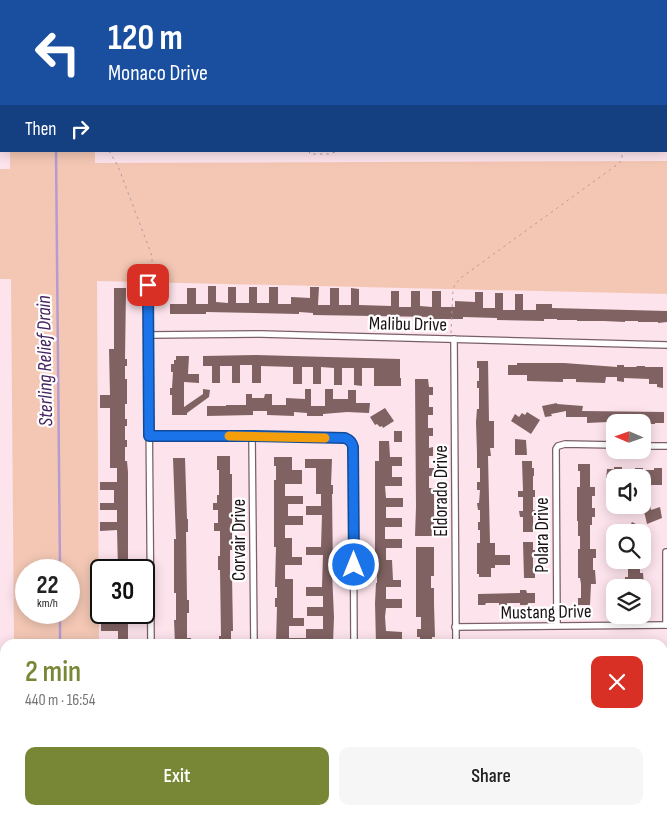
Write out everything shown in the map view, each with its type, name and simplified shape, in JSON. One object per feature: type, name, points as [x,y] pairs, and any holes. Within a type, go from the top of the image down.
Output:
[{"type":"street","points":[[148,285],[151,639]]},
{"type":"street","name":"Malibu Drive","points":[[149,335],[261,334],[452,337],[667,345]]},
{"type":"street","name":"Eldorado Drive","points":[[452,337],[456,639]]},
{"type":"street","points":[[149,436],[345,438],[350,441],[353,447],[354,639]]},
{"type":"street","name":"Corvair Drive","points":[[252,436],[254,639]]},
{"type":"street","name":"Polara Drive","points":[[557,625],[556,453],[558,446],[565,444],[606,445]]},
{"type":"street","points":[[651,446],[667,446]]},
{"type":"street","points":[[666,552],[667,625]]},
{"type":"street","name":"Mustang Drive","points":[[456,627],[667,625]]},
{"type":"path","points":[[110,152],[118,166],[152,256],[152,284],[148,285]]},
{"type":"path","points":[[309,152],[310,154],[329,154],[335,152]]},
{"type":"path","points":[[452,337],[453,290],[455,284],[506,244],[618,164],[622,160],[622,152]]},
{"type":"shaded area","points":[[10,152],[95,152],[95,163],[667,161],[667,294],[97,281],[99,559],[90,559],[90,624],[99,624],[99,639],[14,639],[11,279],[0,279],[0,169],[10,169]]},
{"type":"building","points":[[208,286],[216,286],[216,302],[228,303],[228,287],[236,287],[236,303],[249,303],[249,287],[257,287],[257,303],[269,303],[269,287],[278,287],[278,304],[291,304],[291,297],[310,298],[310,287],[319,287],[318,305],[330,305],[330,288],[339,288],[339,305],[351,305],[351,288],[359,289],[359,305],[391,306],[391,291],[399,291],[399,307],[411,307],[411,291],[420,291],[420,306],[432,307],[432,291],[441,291],[441,307],[455,307],[455,301],[475,302],[475,292],[483,292],[483,308],[495,308],[495,293],[503,293],[503,310],[515,310],[515,294],[523,294],[523,310],[536,310],[536,304],[552,304],[552,308],[667,311],[667,322],[557,319],[544,319],[544,321],[497,320],[497,318],[463,317],[463,319],[433,319],[433,317],[313,315],[313,313],[299,312],[299,314],[206,312],[206,314],[170,314],[170,304],[187,304],[187,288],[196,288],[196,304],[208,304]]},
{"type":"building","points":[[114,288],[126,288],[125,359],[127,359],[127,366],[125,366],[125,379],[127,379],[127,404],[125,404],[125,419],[127,419],[127,426],[125,426],[125,440],[127,440],[127,447],[125,447],[125,461],[127,461],[128,472],[128,559],[118,559],[117,530],[100,531],[100,522],[117,522],[117,510],[100,510],[100,503],[114,503],[114,490],[100,490],[100,482],[117,482],[117,468],[110,468],[110,408],[100,408],[100,395],[110,395],[109,349],[114,349]]},
{"type":"building","points":[[256,355],[400,359],[401,386],[374,386],[374,368],[362,368],[362,386],[354,385],[354,368],[342,368],[342,385],[334,385],[334,368],[321,367],[321,384],[313,384],[313,367],[302,367],[302,384],[293,384],[293,367],[261,366],[261,383],[252,383],[252,365],[240,365],[240,383],[232,383],[232,366],[220,366],[220,383],[212,383],[212,366],[203,366],[203,356]]},
{"type":"building","points":[[176,356],[189,356],[188,374],[199,374],[199,383],[184,382],[184,407],[203,394],[203,389],[210,390],[209,397],[187,413],[187,415],[172,415],[170,388],[172,388],[173,372],[171,372],[171,364],[174,364]]},
{"type":"building","points":[[477,361],[488,361],[489,421],[494,421],[494,448],[490,448],[491,456],[488,456],[490,543],[495,543],[495,555],[510,555],[510,565],[495,565],[495,568],[491,568],[491,577],[479,577],[479,574],[477,574],[477,543],[480,543],[478,522],[480,522],[480,510],[478,510],[477,503],[479,503],[480,490],[477,490],[477,482],[480,482],[480,468],[477,468],[476,422],[477,409],[479,409],[477,381],[479,381],[479,368],[477,368]]},
{"type":"building","points":[[517,363],[663,367],[663,388],[657,387],[657,384],[649,384],[649,379],[624,378],[624,382],[617,381],[617,377],[606,377],[605,383],[576,382],[576,379],[563,379],[563,382],[527,381],[527,375],[508,375],[508,365],[517,365]]},
{"type":"building","points":[[415,379],[428,379],[429,387],[433,387],[433,395],[429,395],[429,407],[433,407],[433,415],[428,415],[428,428],[433,428],[433,436],[429,436],[429,448],[433,447],[433,456],[429,456],[429,468],[434,468],[434,476],[429,476],[429,488],[434,488],[434,536],[415,536]]},
{"type":"building","points":[[305,389],[311,389],[311,406],[325,406],[325,389],[333,389],[333,399],[348,399],[348,390],[356,390],[356,403],[370,403],[369,413],[347,412],[323,414],[323,416],[307,416],[307,413],[294,412],[294,416],[267,415],[267,411],[253,411],[253,415],[207,416],[207,406],[246,405],[246,394],[252,394],[252,398],[264,398],[265,394],[272,394],[272,405],[286,405],[286,398],[305,399]]},
{"type":"building","points":[[557,403],[583,406],[582,411],[664,412],[664,423],[651,424],[651,414],[606,414],[606,422],[587,423],[587,417],[566,417],[566,411],[545,417],[542,406]]},
{"type":"building","points":[[385,408],[394,421],[383,428],[377,424],[375,425],[370,417]]},
{"type":"building","points":[[527,412],[540,420],[531,434],[511,421],[515,414],[519,417],[522,413],[525,415]]},
{"type":"building","points":[[394,431],[402,431],[402,442],[394,442]]},
{"type":"building","points":[[515,439],[526,440],[527,455],[515,455]]},
{"type":"building","points":[[379,441],[389,441],[390,457],[402,457],[402,466],[392,466],[392,477],[402,477],[402,486],[385,486],[386,498],[403,498],[403,507],[386,507],[386,518],[402,518],[402,527],[385,527],[385,539],[402,539],[402,548],[386,548],[386,560],[392,560],[393,580],[401,580],[401,587],[386,587],[386,599],[402,599],[402,608],[386,608],[385,617],[386,631],[402,632],[402,639],[376,639],[375,461],[379,461]]},
{"type":"building","points":[[217,456],[230,456],[230,474],[232,474],[232,550],[230,550],[230,576],[232,576],[233,631],[231,631],[231,639],[219,639],[219,636],[221,636],[220,570],[218,570],[220,531],[214,531],[214,523],[218,523],[218,510],[213,510],[213,503],[217,503],[217,495],[219,495],[219,470],[217,470]]},
{"type":"building","points":[[274,457],[292,457],[292,470],[302,470],[302,484],[285,484],[285,496],[303,496],[303,504],[288,504],[288,516],[303,516],[303,525],[285,525],[285,538],[292,538],[292,557],[302,557],[302,565],[285,565],[285,579],[293,579],[293,618],[304,618],[304,626],[289,626],[289,638],[306,638],[306,629],[323,629],[323,616],[307,616],[307,607],[323,607],[323,596],[306,596],[306,587],[322,587],[323,555],[306,555],[306,547],[321,547],[322,515],[306,515],[306,506],[321,506],[321,494],[316,494],[316,468],[305,468],[305,459],[332,459],[333,639],[276,639],[277,607],[275,607],[275,598],[277,598],[277,587],[275,587],[276,547],[274,547],[274,480],[276,480],[276,466],[274,466]]},
{"type":"building","points":[[173,458],[185,458],[188,519],[188,532],[186,532],[187,600],[189,600],[187,638],[191,639],[175,639],[176,593],[174,593],[174,539],[176,539]]},
{"type":"building","points":[[522,461],[532,461],[532,468],[534,468],[533,490],[535,490],[535,497],[533,497],[533,510],[535,510],[535,517],[533,517],[533,532],[523,532],[523,517],[520,517],[519,511],[523,511],[523,497],[518,497],[518,491],[523,491]]},
{"type":"building","points":[[578,464],[590,464],[590,487],[595,487],[595,496],[592,496],[592,508],[595,508],[595,517],[592,517],[592,525],[590,525],[590,549],[596,549],[596,558],[593,558],[593,570],[595,570],[596,584],[591,584],[590,605],[578,605],[578,598],[581,598],[581,584],[580,578],[578,578],[580,536],[578,536],[577,521],[577,487],[580,487],[580,471],[578,471]]},
{"type":"building","points":[[614,467],[622,467],[622,469],[614,469]]},
{"type":"building","points":[[654,468],[662,468],[662,485],[651,485],[651,470],[654,470]]},
{"type":"building","points":[[660,507],[662,518],[647,524],[645,514],[651,514],[651,510]]},
{"type":"building","points":[[523,542],[533,542],[535,557],[533,557],[533,571],[535,571],[535,578],[524,578]]},
{"type":"building","points":[[416,547],[434,547],[434,576],[431,576],[431,588],[434,588],[435,637],[432,637],[432,639],[420,639],[420,637],[417,637],[417,629],[421,629],[421,617],[416,617]]},
{"type":"building","points":[[628,569],[640,569],[640,573],[643,573],[643,579],[625,579],[625,577],[628,577]]},
{"type":"building","points":[[520,590],[526,590],[527,593],[535,593],[535,603],[528,603],[528,605],[520,605],[520,603],[499,605],[499,603],[486,603],[485,605],[478,605],[478,594],[520,593]]},
{"type":"building","points":[[101,624],[128,624],[128,639],[118,639],[118,631],[101,631]]},
{"type":"waterway","name":"Sterling Relief Drain","points":[[56,152],[60,559]]},
{"type":"waterway","name":"Sterling Relief Drain","points":[[60,624],[60,639]]},
{"type":"slow traffic","points":[[229,436],[325,438]]},
{"type":"route","points":[[148,285],[149,436],[252,436],[348,439],[353,444],[354,565]]}]
